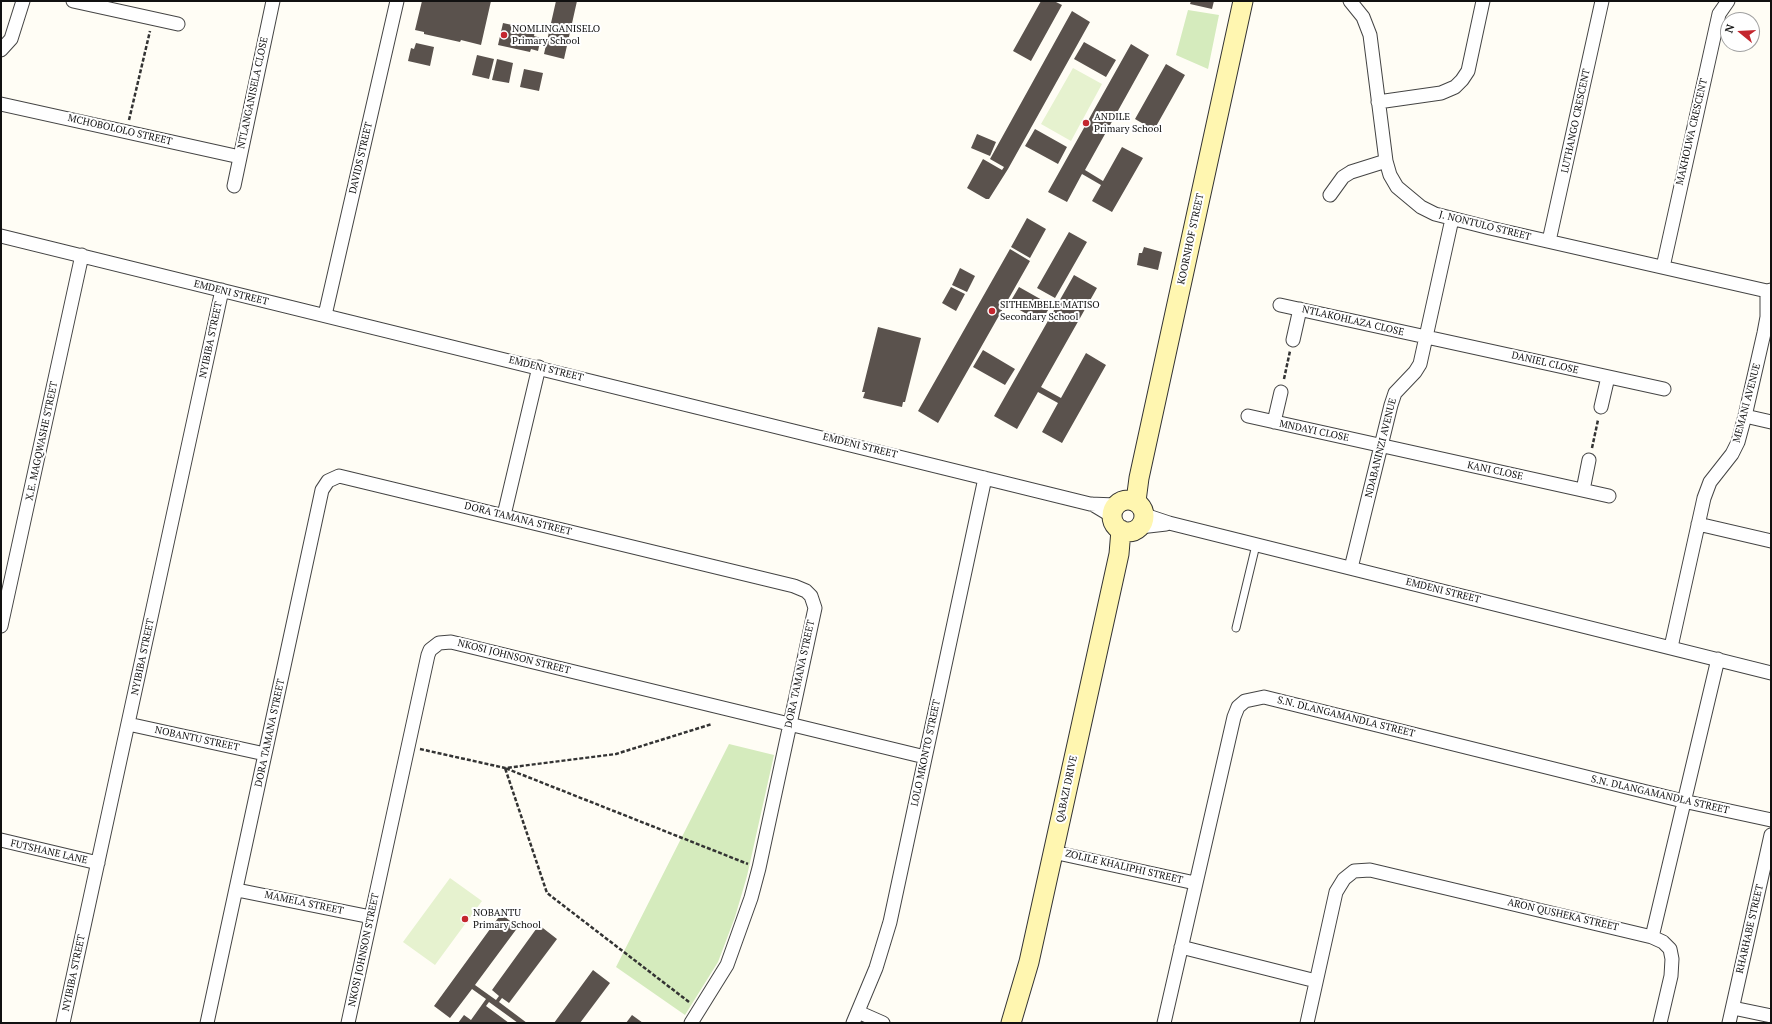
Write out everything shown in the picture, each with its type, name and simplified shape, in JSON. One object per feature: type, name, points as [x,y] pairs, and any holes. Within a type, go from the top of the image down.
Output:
[{"type":"street","points":[[1,50],[10,39],[23,1]]},
{"type":"street","points":[[73,1],[178,24]]},
{"type":"street","name":"NTLANGANISELA CLOSE","points":[[234,186],[273,1]]},
{"type":"street","name":"DAVIDS STREET","points":[[325,315],[397,1]]},
{"type":"street","name":"KOORNHOF STREET","points":[[1128,516],[1139,478],[1243,1]]},
{"type":"street","name":"J. NONTULO STREET","points":[[1350,1],[1363,17],[1370,35],[1386,161],[1390,175],[1397,187],[1421,207],[1434,214],[1452,219],[1769,291]]},
{"type":"street","points":[[1378,102],[1442,93],[1455,86],[1462,80],[1468,71],[1483,1]]},
{"type":"street","name":"LUTHANGO CRESCENT","points":[[1549,241],[1602,1]]},
{"type":"street","name":"MAKHOLWA CRESCENT","points":[[1663,266],[1719,14],[1728,1]]},
{"type":"street","name":"MCHOBOLOLO STREET","points":[[1,104],[240,157]]},
{"type":"street","points":[[1330,195],[1343,177],[1351,172],[1386,161]]},
{"type":"street","name":"NDABANINZI AVENUE","points":[[1351,568],[1395,393],[1418,368],[1452,219]]},
{"type":"street","name":"EMDENI STREET","points":[[1,236],[539,367],[1090,504],[1128,516],[1169,523],[1771,673]]},
{"type":"street","name":"X.E. MAGQWASHE STREET","points":[[1,626],[82,256]]},
{"type":"street","name":"NYIBIBA STREET","points":[[63,1023],[222,290]]},
{"type":"street","name":"MEMANI AVENUE","points":[[1671,647],[1704,498],[1710,482],[1732,454],[1738,442],[1764,333],[1769,291]]},
{"type":"street","name":"NTLAKOHLAZA CLOSE","points":[[1280,304],[1426,337]]},
{"type":"street","points":[[1293,340],[1300,309]]},
{"type":"street","name":"DANIEL CLOSE","points":[[1426,337],[1664,390]]},
{"type":"street","points":[[504,515],[539,367]]},
{"type":"street","points":[[1601,407],[1608,378]]},
{"type":"street","points":[[1274,422],[1281,392]]},
{"type":"street","name":"MNDAYI CLOSE","points":[[1248,416],[1381,446]]},
{"type":"street","points":[[1745,416],[1771,422]]},
{"type":"street","name":"KANI CLOSE","points":[[1381,446],[1609,496]]},
{"type":"street","points":[[1583,490],[1589,460]]},
{"type":"street","name":"DORA TAMANA STREET","points":[[208,1023],[322,490],[328,481],[339,476],[355,478],[794,586],[812,596],[815,608],[759,868],[751,898],[733,950],[720,977],[691,1023]]},
{"type":"street","name":"LOLO MKONTO STREET","points":[[856,1018],[876,968],[890,922],[985,478]]},
{"type":"street","name":"QABAZI DRIVE","points":[[1012,1023],[1029,962],[1128,516]]},
{"type":"street","points":[[1698,524],[1771,541]]},
{"type":"street","name":"NKOSI JOHNSON STREET","points":[[348,1023],[428,655],[434,646],[445,641],[925,757]]},
{"type":"street","points":[[1652,937],[1683,801],[1718,659]]},
{"type":"street","name":"S.N. DLANGAMANDLA STREET","points":[[1164,1023],[1234,717],[1238,707],[1245,701],[1253,698],[1264,697],[1683,801],[1771,820]]},
{"type":"street","name":"NOBANTU STREET","points":[[128,724],[265,754]]},
{"type":"street","name":"RHARHABE STREET","points":[[1729,1023],[1767,868],[1771,835]]},
{"type":"street","name":"FUTSHANE LANE","points":[[1,840],[98,863]]},
{"type":"street","name":"ZOLILE KHALIPHI STREET","points":[[1053,852],[1195,883]]},
{"type":"street","name":"ARON QUSHEKA STREET","points":[[1307,1023],[1336,892],[1344,880],[1354,872],[1370,870],[1652,937],[1663,942],[1670,949],[1672,959],[1671,976],[1660,1023]]},
{"type":"street","name":"MAMELA STREET","points":[[237,890],[371,917]]},
{"type":"street","points":[[1181,947],[1316,981]]},
{"type":"street","points":[[1733,1008],[1771,1016]]},
{"type":"street","points":[[856,1018],[883,1023]]},
{"type":"lane","points":[[1236,628],[1256,545]]},
{"type":"path","points":[[126,132],[152,19]]},
{"type":"path","points":[[1281,392],[1293,340]]},
{"type":"path","points":[[1589,460],[1601,407]]},
{"type":"path","points":[[505,768],[616,754],[712,724]]},
{"type":"path","points":[[408,746],[505,768],[759,868]]},
{"type":"path","points":[[505,768],[547,893],[699,1010]]},
{"type":"green space","points":[[1188,10],[1219,15],[1208,69],[1176,55]]},
{"type":"green space","points":[[1073,68],[1102,84],[1071,141],[1041,124]]},
{"type":"green space","points":[[729,744],[774,755],[747,876],[735,917],[718,962],[685,1015],[616,967]]},
{"type":"green space","points":[[450,878],[482,901],[435,965],[403,942]]},
{"type":"building","points":[[422,1],[491,1],[481,45],[424,34],[424,32],[415,30]]},
{"type":"building","points":[[556,1],[577,1],[564,59],[544,54]]},
{"type":"building","points":[[1041,1],[1054,1],[1062,5],[1031,61],[1013,51]]},
{"type":"building","points":[[1191,1],[1214,1],[1212,9],[1190,4]]},
{"type":"building","points":[[1072,11],[1090,22],[1008,169],[989,199],[986,199],[967,188],[983,159],[1002,170],[1004,167],[990,159]]},
{"type":"building","points":[[503,23],[535,30],[534,36],[541,38],[538,51],[531,49],[530,52],[498,45]]},
{"type":"building","points":[[1084,42],[1116,60],[1106,77],[1074,59]]},
{"type":"building","points":[[416,43],[434,47],[430,66],[408,61],[411,48],[414,49]]},
{"type":"building","points":[[1131,44],[1149,55],[1085,170],[1103,181],[1122,147],[1143,158],[1112,212],[1092,201],[1101,185],[1082,174],[1067,202],[1048,192]]},
{"type":"building","points":[[477,55],[494,59],[489,79],[472,75]]},
{"type":"building","points":[[497,59],[513,63],[509,83],[492,80]]},
{"type":"building","points":[[1166,64],[1185,75],[1154,130],[1135,119]]},
{"type":"building","points":[[524,69],[543,73],[539,91],[520,87]]},
{"type":"building","points":[[1035,129],[1067,147],[1058,164],[1025,146]]},
{"type":"building","points":[[977,134],[996,142],[990,156],[971,148]]},
{"type":"building","points":[[1027,218],[1046,229],[1030,258],[1011,247]]},
{"type":"building","points":[[1069,232],[1087,242],[1055,298],[1037,288]]},
{"type":"building","points":[[1144,247],[1162,252],[1158,270],[1137,265],[1139,253],[1142,253]]},
{"type":"building","points":[[1010,249],[1030,261],[938,423],[918,411]]},
{"type":"building","points":[[960,268],[975,276],[967,292],[952,285]]},
{"type":"building","points":[[1074,275],[1097,288],[1041,387],[1061,398],[1086,353],[1106,365],[1062,443],[1042,432],[1058,403],[1038,392],[1017,429],[994,416]]},
{"type":"building","points":[[951,287],[965,294],[956,311],[942,303]]},
{"type":"building","points":[[1019,287],[1051,305],[1041,322],[1009,304]]},
{"type":"building","points":[[878,327],[921,338],[905,402],[903,402],[902,407],[863,398],[865,392],[862,392]]},
{"type":"building","points":[[983,350],[1015,369],[1005,385],[973,367]]},
{"type":"building","points":[[501,914],[518,927],[475,985],[496,1000],[499,996],[492,990],[539,925],[557,939],[509,1003],[502,998],[499,1002],[527,1023],[518,1023],[489,1002],[486,1006],[509,1023],[458,1023],[464,1015],[471,1020],[486,999],[472,989],[450,1018],[434,1006]]},
{"type":"building","points":[[593,970],[610,983],[580,1023],[554,1023]]},
{"type":"building","points":[[632,1015],[643,1023],[626,1023]]},
{"type":"place","name":"NOMLINGANISELO Primary School","points":[[504,35]]},
{"type":"place","name":"ANDILE Primary School","points":[[1086,123]]},
{"type":"place","name":"SITHEMBELE MATISO Secondary School","points":[[992,311]]},
{"type":"place","name":"NOBANTU Primary School","points":[[465,919]]}]
